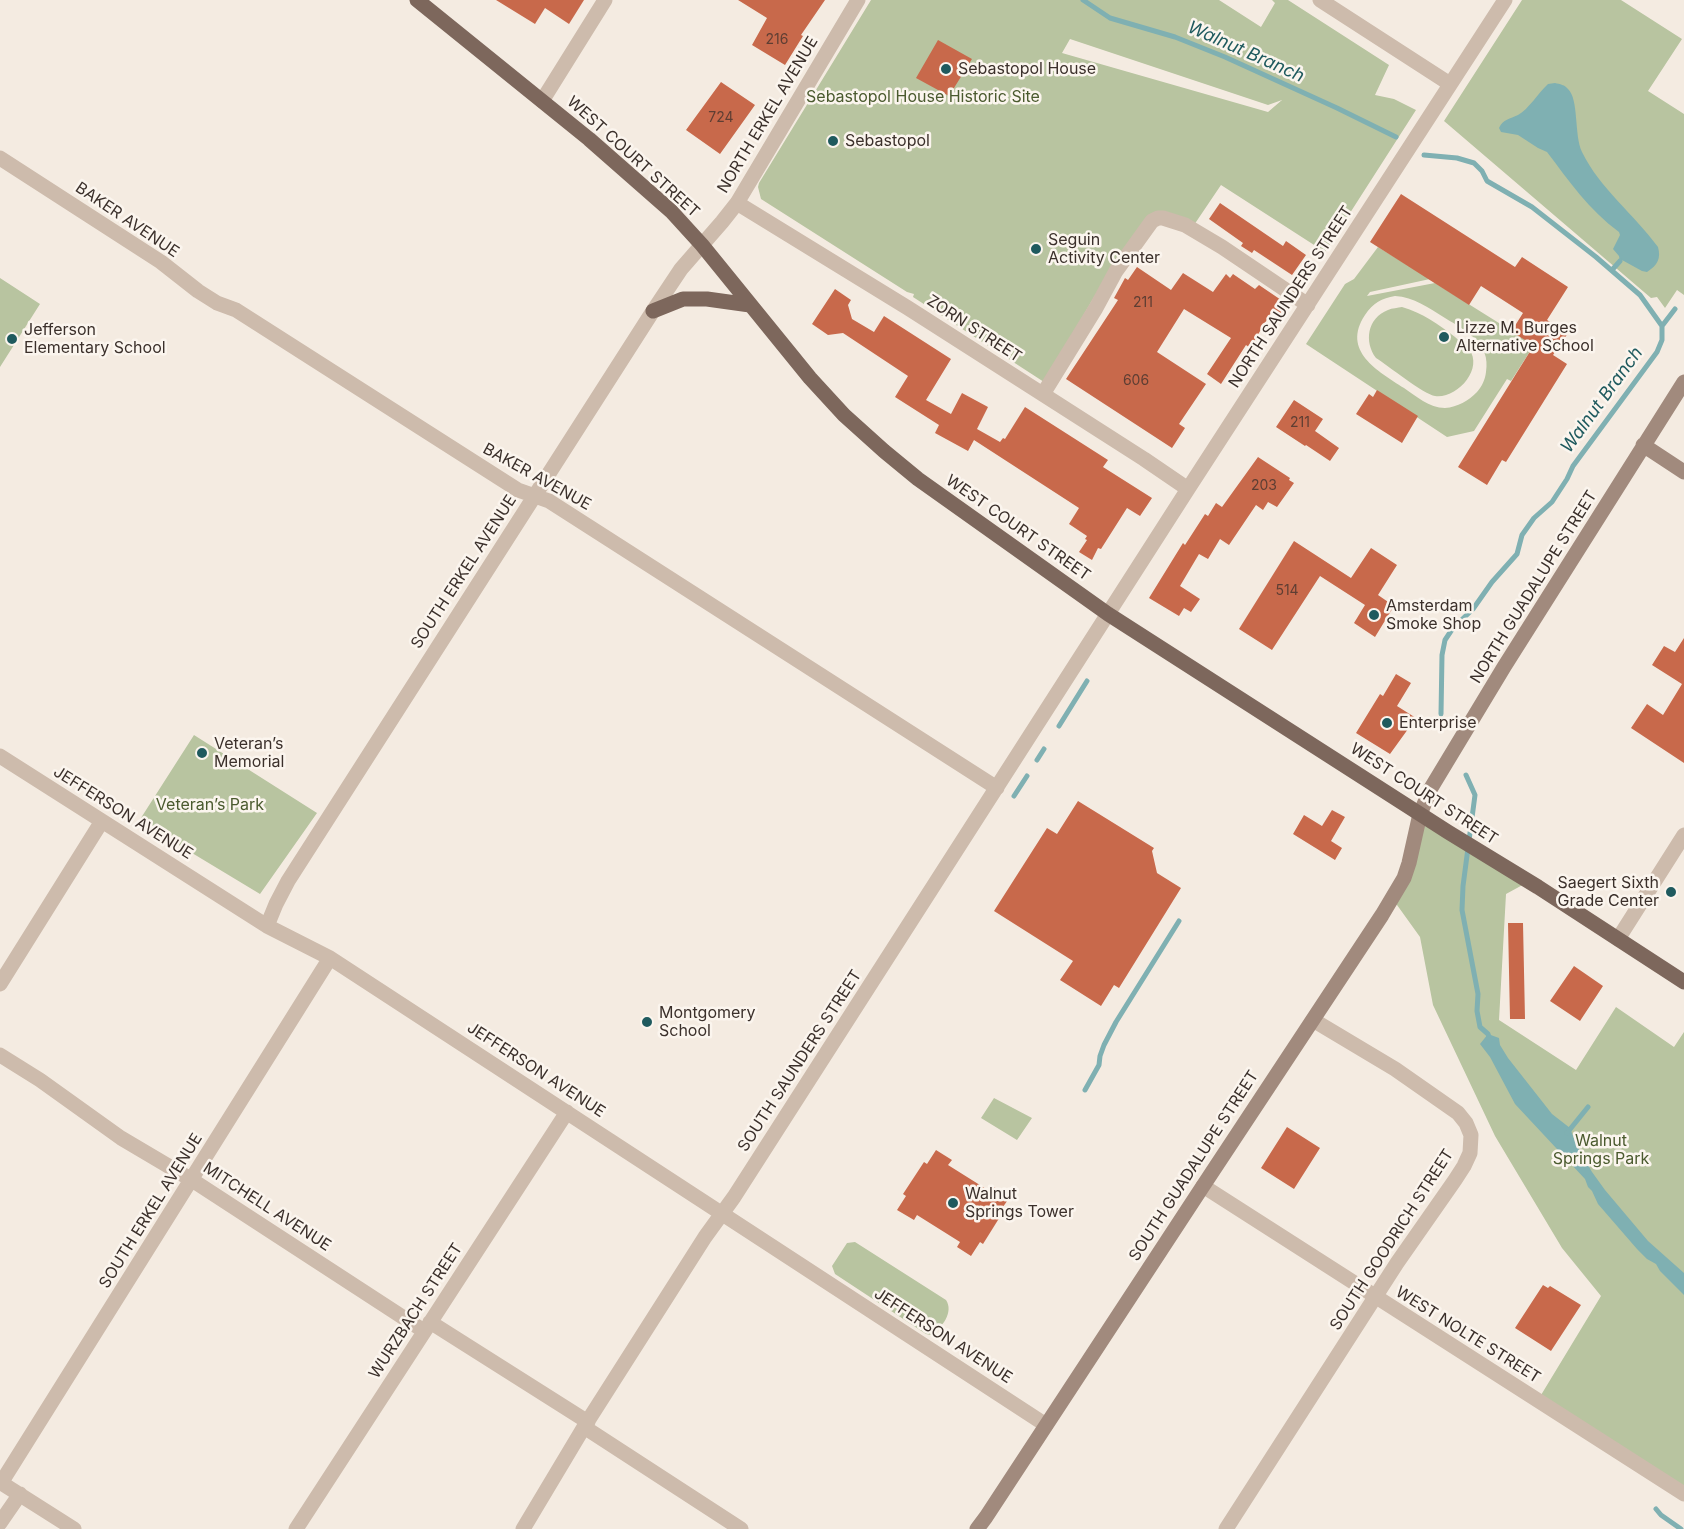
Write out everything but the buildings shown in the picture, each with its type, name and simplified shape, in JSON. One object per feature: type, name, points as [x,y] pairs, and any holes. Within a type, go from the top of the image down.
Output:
[{"type":"main road","name":"WEST COURT STREET","points":[[417,0],[542,101],[671,211],[702,245],[810,378],[844,415],[884,451],[945,499],[1108,614],[1448,832],[1539,887],[1684,982]]},
{"type":"main road","points":[[653,311],[683,299],[707,299],[750,305]]},
{"type":"street","points":[[542,101],[605,0]]},
{"type":"street","name":"NORTH ERKEL AVENUE","points":[[702,245],[737,203],[858,0]]},
{"type":"street","points":[[1320,0],[1450,84]]},
{"type":"street","name":"NORTH SAUNDERS STREET","points":[[1108,614],[1505,0]]},
{"type":"street","name":"BAKER AVENUE","points":[[0,158],[161,262],[198,291],[217,303],[236,310],[518,490],[549,501],[996,788]]},
{"type":"street","name":"ZORN STREET","points":[[737,203],[898,302],[1188,489]]},
{"type":"street","points":[[1043,394],[1121,263],[1152,222],[1158,218],[1185,225],[1200,233],[1308,305]]},
{"type":"street","name":"SOUTH ERKEL AVENUE","points":[[267,926],[288,881],[653,311],[681,269],[702,245]]},
{"type":"street","name":"NORTH GUADALUPE STREET","points":[[1420,814],[1431,788],[1492,686],[1684,382]]},
{"type":"street","points":[[1643,446],[1684,472]]},
{"type":"street","name":"SOUTH SAUNDERS STREET","points":[[523,1529],[705,1237],[723,1214],[1108,614]]},
{"type":"street","name":"JEFFERSON AVENUE","points":[[0,756],[267,926],[330,958],[1046,1425]]},
{"type":"street","name":"SOUTH GUADALUPE STREET","points":[[977,1529],[1382,915],[1404,878],[1420,814]]},
{"type":"street","points":[[0,984],[102,821]]},
{"type":"street","points":[[1618,939],[1684,835]]},
{"type":"street","name":"SOUTH ERKEL AVENUE","points":[[1,1482],[330,958]]},
{"type":"street","name":"SOUTH GOODRICH STREET","points":[[1226,1529],[1397,1263],[1429,1220],[1470,1153],[1471,1135],[1466,1123],[1458,1113],[1395,1069],[1313,1020]]},
{"type":"street","name":"MITCHELL AVENUE","points":[[0,1055],[40,1080],[121,1138],[586,1425],[741,1529]]},
{"type":"street","name":"WURZBACH STREET","points":[[296,1529],[567,1112]]},
{"type":"street","name":"WEST NOLTE STREET","points":[[1203,1186],[1684,1494]]},
{"type":"street","points":[[1,1482],[74,1529]]},
{"type":"street","points":[[0,1523],[20,1494]]},
{"type":"green space","name":"Sebastopol House Historic Site","points":[[871,0],[1219,0],[1261,27],[1275,3],[1272,0],[1288,0],[1389,65],[1375,95],[1394,99],[1416,110],[1325,252],[1221,185],[1194,225],[1164,211],[1100,287],[1044,382],[913,297],[914,294],[907,292],[761,199],[759,183]],"holes":[[[1070,39],[1268,105],[1282,100],[1268,112],[1062,53]]]},
{"type":"green space","points":[[1522,0],[1621,0],[1682,39],[1648,91],[1684,114],[1684,295],[1677,290],[1665,308],[1657,297],[1651,298],[1444,121]]},
{"type":"green space","points":[[1378,247],[1430,279],[1370,292],[1367,296],[1435,283],[1534,345],[1511,381],[1507,379],[1474,431],[1447,437],[1306,344],[1345,284],[1354,279]],"holes":[[[1395,296],[1433,310],[1469,333],[1481,346],[1487,362],[1485,378],[1477,392],[1466,401],[1445,408],[1428,404],[1366,359],[1357,339],[1365,315],[1382,300]]]},
{"type":"green space","name":"Jefferson Elementary School","points":[[0,278],[40,304],[0,367]]},
{"type":"green space","points":[[1402,307],[1430,319],[1469,349],[1473,357],[1471,373],[1466,381],[1452,393],[1443,396],[1430,394],[1376,358],[1372,352],[1369,338],[1372,324],[1388,310]]},
{"type":"green space","name":"Veteran’s Park","points":[[194,735],[317,813],[260,894],[139,821]]},
{"type":"green space","name":"Walnut Springs Park","points":[[1420,814],[1528,882],[1506,894],[1499,1020],[1576,1070],[1616,1007],[1674,1047],[1684,1032],[1684,1493],[1538,1400],[1601,1296],[1562,1248],[1495,1136],[1433,1005],[1420,937],[1392,898]]},
{"type":"green space","points":[[994,1098],[1032,1118],[1017,1140],[981,1118]]},
{"type":"green space","points":[[855,1242],[946,1300],[948,1315],[935,1332],[931,1335],[926,1334],[835,1274],[832,1266],[847,1243]]},
{"type":"water","points":[[1555,83],[1565,87],[1574,101],[1580,145],[1589,165],[1658,247],[1658,261],[1647,272],[1620,261],[1613,249],[1620,235],[1619,232],[1589,205],[1547,152],[1518,135],[1501,132],[1499,128],[1505,121],[1526,109],[1548,84]]},
{"type":"water","points":[[1488,1034],[1499,1038],[1500,1045],[1508,1058],[1552,1114],[1570,1128],[1576,1144],[1605,1190],[1648,1241],[1684,1273],[1684,1295],[1656,1264],[1637,1249],[1598,1204],[1585,1179],[1515,1104],[1490,1057],[1480,1044]]},
{"type":"waterway","name":"Walnut Branch","points":[[1083,0],[1110,18],[1175,37],[1225,57],[1396,137]]},
{"type":"waterway","name":"Walnut Branch","points":[[1424,155],[1457,158],[1474,163],[1482,171],[1487,181],[1532,207],[1640,295],[1662,326],[1662,340],[1657,352],[1573,466],[1552,502],[1534,518],[1522,535],[1517,554],[1445,640],[1442,655],[1441,714]]},
{"type":"waterway","points":[[1612,270],[1620,261]]},
{"type":"waterway","points":[[1662,326],[1675,309]]},
{"type":"waterway","points":[[1059,726],[1087,681]]},
{"type":"waterway","points":[[1037,760],[1044,749]]},
{"type":"waterway","name":"Walnut Branch","points":[[1466,775],[1475,795],[1462,910],[1478,994],[1477,1011],[1480,1027],[1488,1034],[1490,1040]]},
{"type":"waterway","points":[[1014,796],[1027,776]]},
{"type":"waterway","points":[[1085,1090],[1099,1065],[1104,1045],[1116,1022],[1179,921]]},
{"type":"waterway","points":[[1567,1133],[1588,1107]]},
{"type":"waterway","points":[[1656,1509],[1681,1529]]},
{"type":"place","name":"Sebastopol House","points":[[946,69]]},
{"type":"place","name":"Sebastopol","points":[[833,141]]},
{"type":"place","name":"Seguin Activity Center","points":[[1036,249]]},
{"type":"place","name":"Lizze M. Burges Alternative School","points":[[1444,337]]},
{"type":"place","name":"Jefferson Elementary School","points":[[12,339]]},
{"type":"place","name":"Amsterdam Smoke Shop","points":[[1374,615]]},
{"type":"place","name":"Enterprise","points":[[1387,723]]},
{"type":"place","name":"Veteran’s Memorial","points":[[202,753]]},
{"type":"place","name":"Saegert Sixth Grade Center","points":[[1671,892]]},
{"type":"place","name":"Montgomery School","points":[[647,1022]]},
{"type":"place","name":"Walnut Springs Tower","points":[[953,1203]]}]
